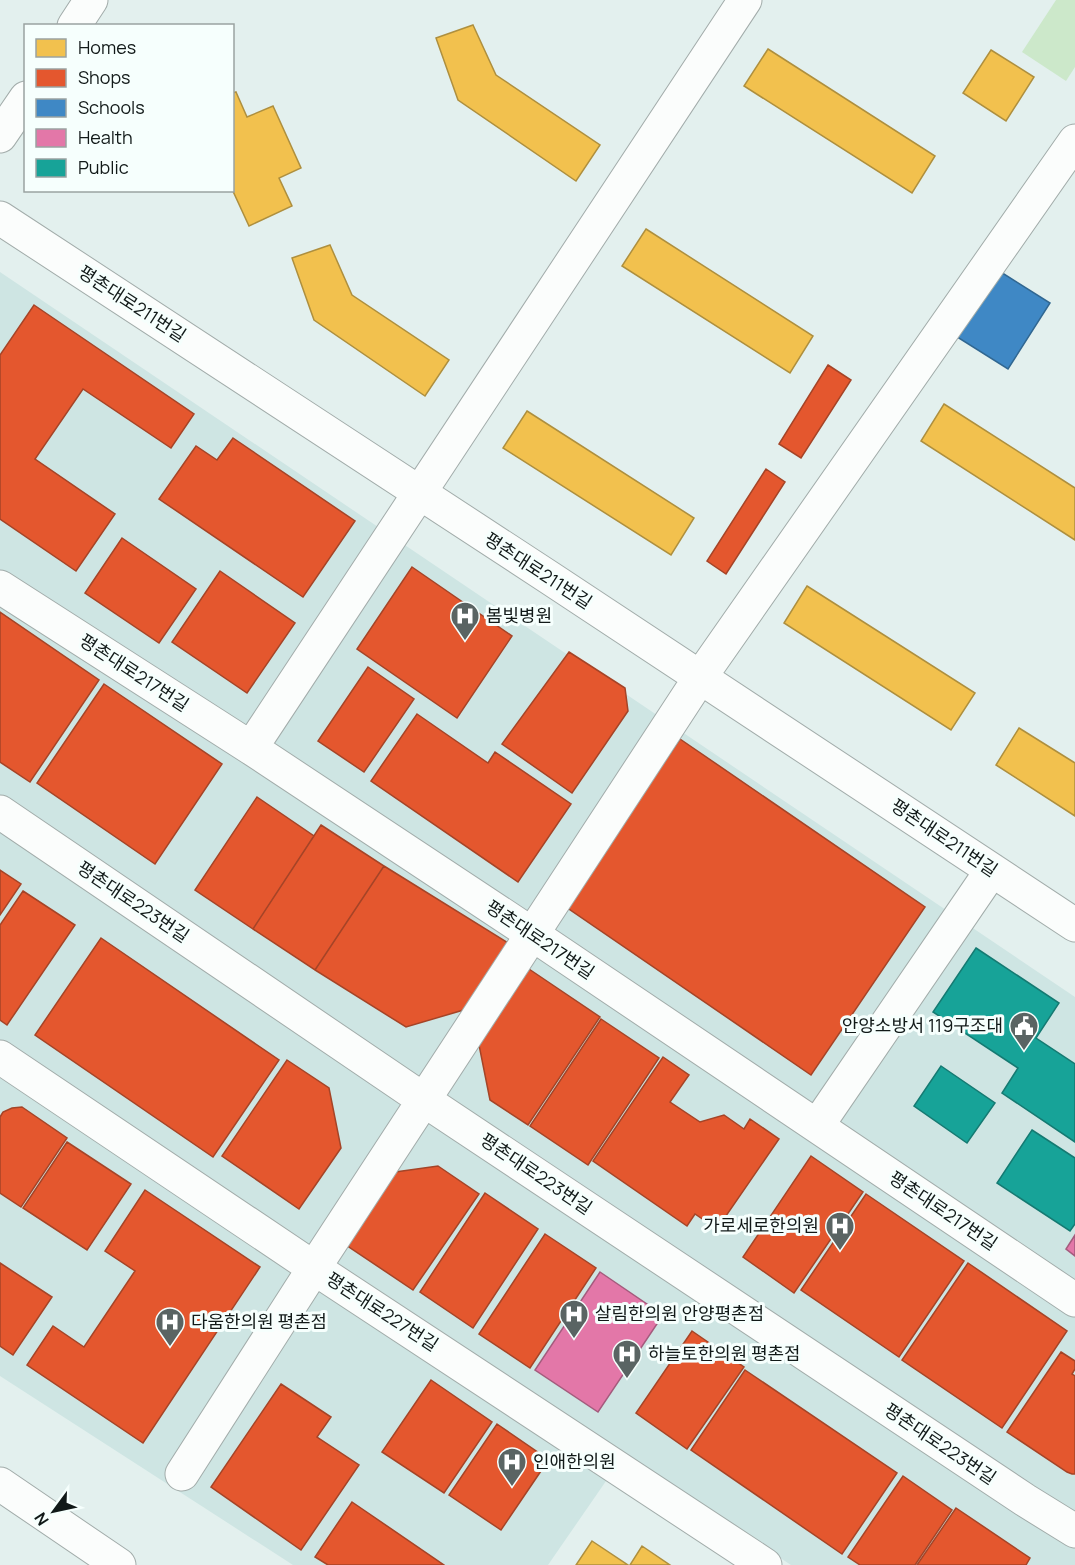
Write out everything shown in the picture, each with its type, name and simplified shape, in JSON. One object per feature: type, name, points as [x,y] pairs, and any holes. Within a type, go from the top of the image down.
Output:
[{"type":"street","points":[[75,24],[92,0]]},
{"type":"street","points":[[251,748],[745,0]]},
{"type":"street","points":[[0,136],[24,101]]},
{"type":"street","points":[[182,1474],[701,676],[1075,141]]},
{"type":"street","name":"평촌대로211번길","points":[[0,218],[701,676],[1075,925]]},
{"type":"street","name":"평촌대로217번길","points":[[0,587],[251,748],[532,934],[1075,1300]]},
{"type":"street","name":"평촌대로223번길","points":[[0,812],[424,1100],[1075,1531]]},
{"type":"street","points":[[817,1126],[992,870]]},
{"type":"street","name":"평촌대로227번길","points":[[0,1057],[765,1565]]},
{"type":"street","points":[[0,1484],[119,1565]]},
{"type":"shaded area","points":[[0,272],[1075,997],[1075,1565],[791,1565],[624,1455],[548,1565],[293,1565],[0,1376]]},
{"type":"green space","points":[[1056,0],[1075,0],[1075,67],[1066,81],[1022,52]]},
{"type":"building: Homes","points":[[473,25],[496,75],[600,145],[576,181],[458,100],[436,38]]},
{"type":"building: Homes","points":[[768,49],[935,156],[912,193],[744,86]]},
{"type":"building: Homes","points":[[991,50],[1034,77],[1006,121],[963,93]]},
{"type":"building: Homes","points":[[234,92],[236,92],[247,117],[273,106],[301,168],[279,178],[292,206],[249,226],[233,192]]},
{"type":"building: Homes","points":[[646,229],[813,336],[790,373],[622,266]]},
{"type":"building: Homes","points":[[330,245],[352,295],[449,360],[425,396],[314,320],[292,258]]},
{"type":"building: Homes","points":[[944,404],[1075,488],[1075,540],[921,441]]},
{"type":"building: Homes","points":[[527,411],[694,518],[671,555],[503,448]]},
{"type":"building: Homes","points":[[807,586],[975,693],[951,730],[784,623]]},
{"type":"building: Homes","points":[[1019,728],[1075,763],[1075,816],[996,765]]},
{"type":"building: Homes","points":[[592,1541],[628,1565],[576,1565]]},
{"type":"building: Homes","points":[[642,1546],[670,1565],[630,1565]]},
{"type":"building: Shops","points":[[34,305],[194,414],[171,448],[83,389],[35,459],[115,514],[76,571],[0,519],[0,355]]},
{"type":"building: Shops","points":[[828,365],[851,380],[801,458],[779,444]]},
{"type":"building: Shops","points":[[233,438],[355,521],[303,597],[159,499],[196,446],[217,460]]},
{"type":"building: Shops","points":[[766,469],[785,482],[726,574],[707,561]]},
{"type":"building: Shops","points":[[122,538],[196,589],[159,643],[85,593]]},
{"type":"building: Shops","points":[[412,567],[512,636],[457,718],[357,649]]},
{"type":"building: Shops","points":[[220,571],[295,623],[247,693],[172,642]]},
{"type":"building: Shops","points":[[0,612],[99,680],[30,782],[0,762]]},
{"type":"building: Shops","points":[[569,652],[625,688],[628,711],[572,793],[502,744]]},
{"type":"building: Shops","points":[[368,667],[414,699],[364,772],[318,741]]},
{"type":"building: Shops","points":[[104,684],[222,764],[155,864],[37,783]]},
{"type":"building: Shops","points":[[417,714],[488,763],[495,752],[571,804],[518,882],[371,781]]},
{"type":"building: Shops","points":[[680,739],[925,907],[811,1075],[566,907]]},
{"type":"building: Shops","points":[[257,797],[314,836],[253,929],[195,890]]},
{"type":"building: Shops","points":[[321,825],[384,866],[315,970],[253,929]]},
{"type":"building: Shops","points":[[384,866],[513,946],[477,1006],[406,1027],[315,970]]},
{"type":"building: Shops","points":[[0,870],[21,884],[0,915]]},
{"type":"building: Shops","points":[[23,891],[75,925],[7,1025],[0,1020],[0,925]]},
{"type":"building: Shops","points":[[101,938],[279,1060],[213,1157],[35,1035]]},
{"type":"building: Shops","points":[[526,967],[600,1017],[528,1125],[490,1100],[478,1040]]},
{"type":"building: Shops","points":[[601,1019],[659,1058],[588,1165],[530,1126]]},
{"type":"building: Shops","points":[[663,1057],[689,1075],[670,1102],[700,1122],[724,1115],[744,1129],[750,1119],[779,1139],[717,1229],[695,1214],[687,1226],[593,1161]]},
{"type":"building: Shops","points":[[287,1060],[329,1088],[341,1148],[299,1209],[222,1156]]},
{"type":"building: Shops","points":[[22,1107],[67,1138],[21,1207],[0,1193],[0,1117],[3,1112]]},
{"type":"building: Shops","points":[[67,1142],[131,1184],[87,1250],[23,1208]]},
{"type":"building: Shops","points":[[811,1156],[863,1192],[794,1293],[743,1257]]},
{"type":"building: Shops","points":[[438,1166],[479,1194],[413,1290],[337,1239],[381,1174]]},
{"type":"building: Shops","points":[[145,1190],[260,1267],[143,1443],[27,1365],[53,1326],[84,1347],[135,1271],[105,1251]]},
{"type":"building: Shops","points":[[485,1193],[538,1229],[473,1328],[420,1292]]},
{"type":"building: Shops","points":[[866,1194],[964,1261],[899,1357],[801,1290]]},
{"type":"building: Shops","points":[[545,1234],[596,1268],[530,1368],[479,1334]]},
{"type":"building: Shops","points":[[0,1263],[52,1297],[13,1355],[0,1346]]},
{"type":"building: Shops","points":[[968,1263],[1067,1331],[1002,1428],[902,1360]]},
{"type":"building: Shops","points":[[692,1331],[744,1367],[687,1449],[636,1413]]},
{"type":"building: Shops","points":[[1061,1352],[1075,1361],[1072,1374],[1075,1376],[1075,1474],[1067,1472],[1007,1432]]},
{"type":"building: Shops","points":[[745,1370],[897,1473],[842,1554],[691,1450]]},
{"type":"building: Shops","points":[[431,1380],[492,1422],[444,1493],[382,1452]]},
{"type":"building: Shops","points":[[281,1384],[331,1417],[317,1437],[359,1465],[301,1550],[211,1487]]},
{"type":"building: Shops","points":[[497,1424],[539,1453],[543,1468],[501,1530],[449,1495]]},
{"type":"building: Shops","points":[[903,1476],[952,1510],[915,1565],[860,1565],[848,1557]]},
{"type":"building: Shops","points":[[352,1502],[444,1565],[328,1565],[315,1557]]},
{"type":"building: Shops","points":[[956,1508],[1030,1558],[1026,1565],[917,1565]]},
{"type":"building: Schools","points":[[996,269],[1050,303],[1008,369],[954,335]]},
{"type":"building: Health","points":[[1075,1235],[1075,1256],[1066,1249]]},
{"type":"building: Health","points":[[600,1272],[663,1315],[598,1412],[535,1370]]},
{"type":"building: Public","name":"안양소방서 119구조대","points":[[976,948],[1059,1003],[1036,1038],[1075,1064],[1075,1142],[1002,1093],[1018,1068],[933,1012]]},
{"type":"building: Public","points":[[941,1066],[995,1103],[967,1143],[914,1106]]},
{"type":"building: Public","points":[[1032,1130],[1075,1158],[1075,1224],[1070,1231],[997,1183]]},
{"type":"place","name":"봄빛병원","points":[[465,642]]},
{"type":"place","name":"안양소방서 119구조대","points":[[1024,1052]]},
{"type":"place","name":"가로세로한의원","points":[[840,1252]]},
{"type":"place","name":"살림한의원 안양평촌점","points":[[574,1340]]},
{"type":"place","name":"다움한의원 평촌점","points":[[170,1348]]},
{"type":"place","name":"하늘토한의원 평촌점","points":[[627,1380]]},
{"type":"place","name":"인애한의원","points":[[512,1488]]}]
